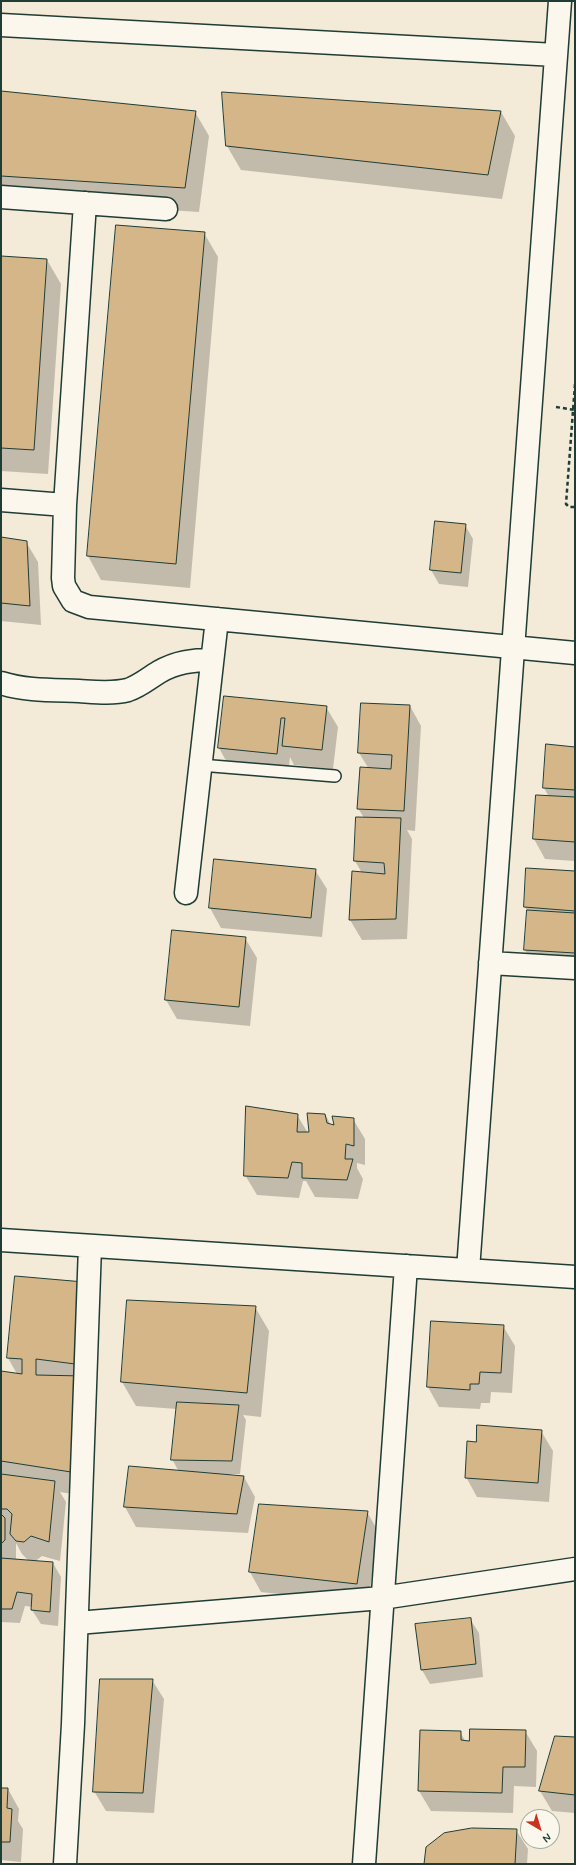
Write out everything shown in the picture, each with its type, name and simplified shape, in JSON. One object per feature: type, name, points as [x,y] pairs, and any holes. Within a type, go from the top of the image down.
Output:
[{"type":"street","points":[[468,1270],[556,55],[565,2]]},
{"type":"street","points":[[1,25],[556,55]]},
{"type":"street","points":[[1,197],[166,209]]},
{"type":"street","points":[[85,203],[65,505],[64,586],[73,601],[89,607],[575,653]]},
{"type":"street","points":[[1,500],[65,505]]},
{"type":"street","points":[[186,893],[217,619]]},
{"type":"street","points":[[1,683],[33,689],[111,692],[128,690],[144,683],[159,672],[177,664],[194,660],[212,660]]},
{"type":"street","points":[[490,963],[575,968]]},
{"type":"street","points":[[1,1240],[575,1277]]},
{"type":"street","points":[[65,1864],[73,1724],[90,1246]]},
{"type":"street","points":[[364,1864],[406,1266]]},
{"type":"street","points":[[77,1623],[382,1598],[575,1569]]},
{"type":"lane","points":[[200,765],[335,776]]},
{"type":"path","points":[[575,384],[566,504],[569,507],[575,507]]},
{"type":"building","points":[[1,91],[196,111],[185,188],[1,176]]},
{"type":"building","points":[[222,92],[501,111],[488,175],[226,146]]},
{"type":"building","points":[[116,225],[205,232],[176,564],[87,556]]},
{"type":"building","points":[[1,256],[47,259],[34,450],[1,448]]},
{"type":"building","points":[[435,521],[466,524],[461,573],[430,570]]},
{"type":"building","points":[[1,537],[27,541],[30,606],[1,603]]},
{"type":"building","points":[[224,696],[327,706],[322,750],[282,746],[285,718],[281,718],[277,754],[218,748]]},
{"type":"building","points":[[361,703],[410,705],[404,811],[357,809],[360,767],[391,769],[392,755],[358,753]]},
{"type":"building","points":[[546,744],[575,747],[575,790],[543,788]]},
{"type":"building","points":[[536,795],[575,797],[575,842],[533,839]]},
{"type":"building","points":[[356,817],[401,818],[396,919],[349,920],[352,871],[385,874],[384,863],[354,861]]},
{"type":"building","points":[[214,859],[316,869],[311,918],[209,908]]},
{"type":"building","points":[[526,868],[575,871],[575,911],[524,907]]},
{"type":"building","points":[[527,910],[575,913],[575,953],[524,950]]},
{"type":"building","points":[[172,930],[246,937],[239,1007],[165,1000]]},
{"type":"building","points":[[246,1106],[298,1114],[297,1132],[309,1132],[307,1113],[325,1114],[327,1123],[334,1125],[332,1116],[354,1118],[354,1146],[346,1144],[345,1159],[353,1159],[347,1180],[302,1178],[302,1163],[292,1162],[288,1178],[244,1176]]},
{"type":"building","points":[[15,1276],[84,1282],[83,1365],[36,1359],[36,1375],[83,1376],[71,1472],[1,1461],[1,1371],[22,1374],[22,1359],[7,1358]]},
{"type":"building","points":[[127,1300],[256,1306],[247,1393],[121,1382]]},
{"type":"building","points":[[431,1321],[504,1325],[501,1373],[480,1372],[479,1384],[470,1384],[470,1390],[427,1387]]},
{"type":"building","points":[[177,1402],[239,1405],[232,1461],[171,1460]]},
{"type":"building","points":[[477,1425],[542,1430],[538,1483],[465,1478],[467,1441],[476,1442]]},
{"type":"building","points":[[129,1466],[244,1476],[237,1514],[124,1507]]},
{"type":"building","points":[[1,1474],[55,1481],[49,1542],[31,1536],[24,1542],[16,1541],[10,1534],[12,1514],[7,1509],[1,1509]]},
{"type":"building","points":[[259,1504],[368,1511],[357,1584],[249,1572]]},
{"type":"building","points":[[1,1514],[5,1518],[5,1540],[1,1544]]},
{"type":"building","points":[[1,1558],[53,1562],[50,1612],[31,1610],[32,1594],[17,1592],[12,1609],[1,1609]]},
{"type":"building","points":[[471,1618],[476,1664],[421,1670],[415,1624]]},
{"type":"building","points":[[100,1679],[153,1679],[143,1793],[93,1792]]},
{"type":"building","points":[[470,1729],[526,1730],[525,1767],[503,1767],[502,1793],[418,1791],[420,1730],[461,1731],[461,1740],[469,1741]]},
{"type":"building","points":[[555,1736],[575,1737],[575,1795],[539,1791]]},
{"type":"building","points":[[1,1788],[8,1788],[7,1808],[12,1809],[10,1842],[1,1842]]},
{"type":"building","points":[[472,1828],[517,1829],[515,1864],[424,1864],[426,1847],[444,1833]]}]
